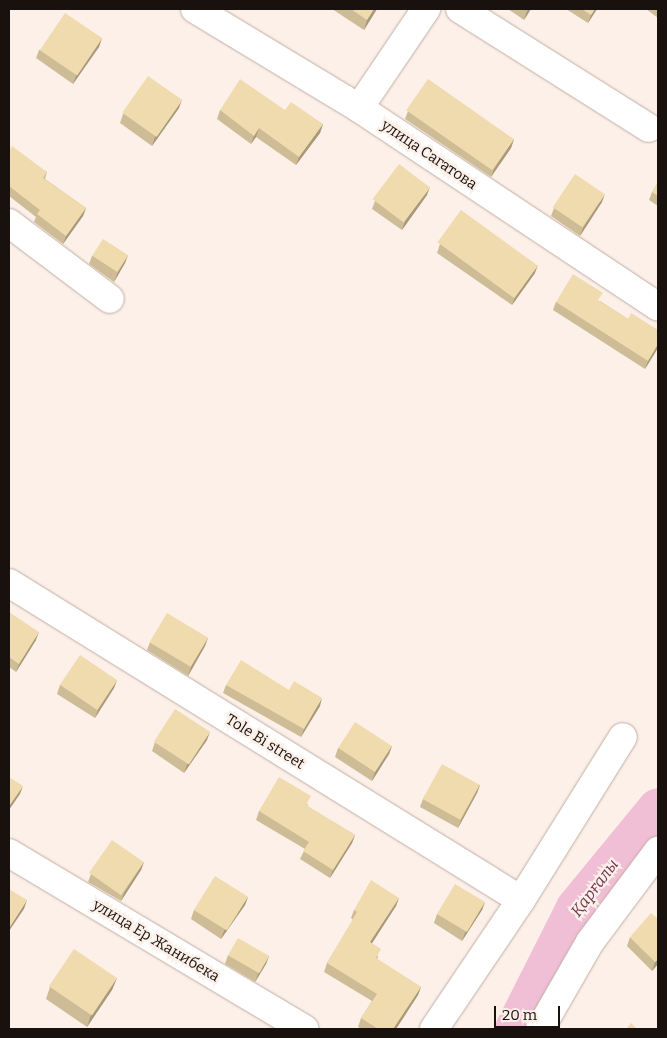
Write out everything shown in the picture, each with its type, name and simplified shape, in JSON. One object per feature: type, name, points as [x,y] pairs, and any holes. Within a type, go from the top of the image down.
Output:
[{"type":"street","name":"улица Сагатова","points":[[196,9],[359,108],[658,307]]},
{"type":"street","points":[[359,108],[426,9]]},
{"type":"street","points":[[460,9],[649,128]]},
{"type":"street","points":[[9,223],[110,299]]},
{"type":"street","name":"Tole Bi street","points":[[9,583],[521,900]]},
{"type":"street","points":[[434,1029],[521,900],[623,737]]},
{"type":"street","points":[[540,1029],[590,942],[658,851]]},
{"type":"street","name":"улица Ер Жанибека","points":[[9,853],[304,1029]]},
{"type":"building","points":[[351,9],[374,9],[367,20]]},
{"type":"building","points":[[582,9],[595,9],[591,15]]},
{"type":"building","points":[[65,13],[102,38],[77,75],[40,50]]},
{"type":"building","points":[[148,76],[182,100],[157,137],[122,113]]},
{"type":"building","points":[[240,79],[285,110],[291,102],[323,124],[299,157],[259,128],[254,136],[220,110]]},
{"type":"building","points":[[428,79],[514,139],[492,170],[406,110]]},
{"type":"building","points":[[12,146],[47,172],[43,178],[86,208],[66,236],[37,214],[40,210],[9,186],[9,151]]},
{"type":"building","points":[[399,164],[430,187],[404,223],[373,199]]},
{"type":"building","points":[[575,174],[605,194],[582,227],[553,207]]},
{"type":"building","points":[[658,182],[658,196],[652,192]]},
{"type":"building","points":[[461,210],[538,266],[514,298],[437,242]]},
{"type":"building","points":[[103,239],[128,255],[117,272],[92,256]]},
{"type":"building","points":[[573,274],[603,293],[598,300],[628,319],[631,313],[658,330],[658,344],[648,361],[556,302]]},
{"type":"building","points":[[9,612],[39,632],[19,664],[9,657]]},
{"type":"building","points":[[167,613],[208,638],[191,667],[149,642]]},
{"type":"building","points":[[80,655],[117,680],[97,710],[60,685]]},
{"type":"building","points":[[241,660],[289,690],[294,681],[322,698],[304,729],[226,685]]},
{"type":"building","points":[[175,709],[210,732],[189,765],[154,742]]},
{"type":"building","points":[[355,722],[392,746],[375,772],[338,748]]},
{"type":"building","points":[[442,764],[480,785],[460,820],[423,799]]},
{"type":"building","points":[[9,777],[23,786],[9,806]]},
{"type":"building","points":[[279,777],[311,796],[306,805],[355,835],[333,870],[303,851],[309,842],[259,811]]},
{"type":"building","points":[[112,840],[144,862],[121,895],[89,873]]},
{"type":"building","points":[[215,876],[248,897],[227,931],[194,910]]},
{"type":"building","points":[[371,880],[399,898],[370,942],[381,949],[376,958],[421,987],[393,1029],[378,1029],[361,1018],[377,994],[327,963],[357,912],[354,910]]},
{"type":"building","points":[[455,884],[485,902],[467,932],[437,914]]},
{"type":"building","points":[[9,889],[27,900],[9,928]]},
{"type":"building","points":[[651,913],[658,919],[658,959],[655,962],[630,937]]},
{"type":"building","points":[[238,938],[269,956],[259,973],[228,955]]},
{"type":"building","points":[[74,949],[117,978],[92,1015],[49,986]]},
{"type":"building","points":[[631,1023],[637,1029],[626,1029]]},
{"type":"waterway","name":"Қарғалы","points":[[515,1029],[576,908],[658,808]]}]
